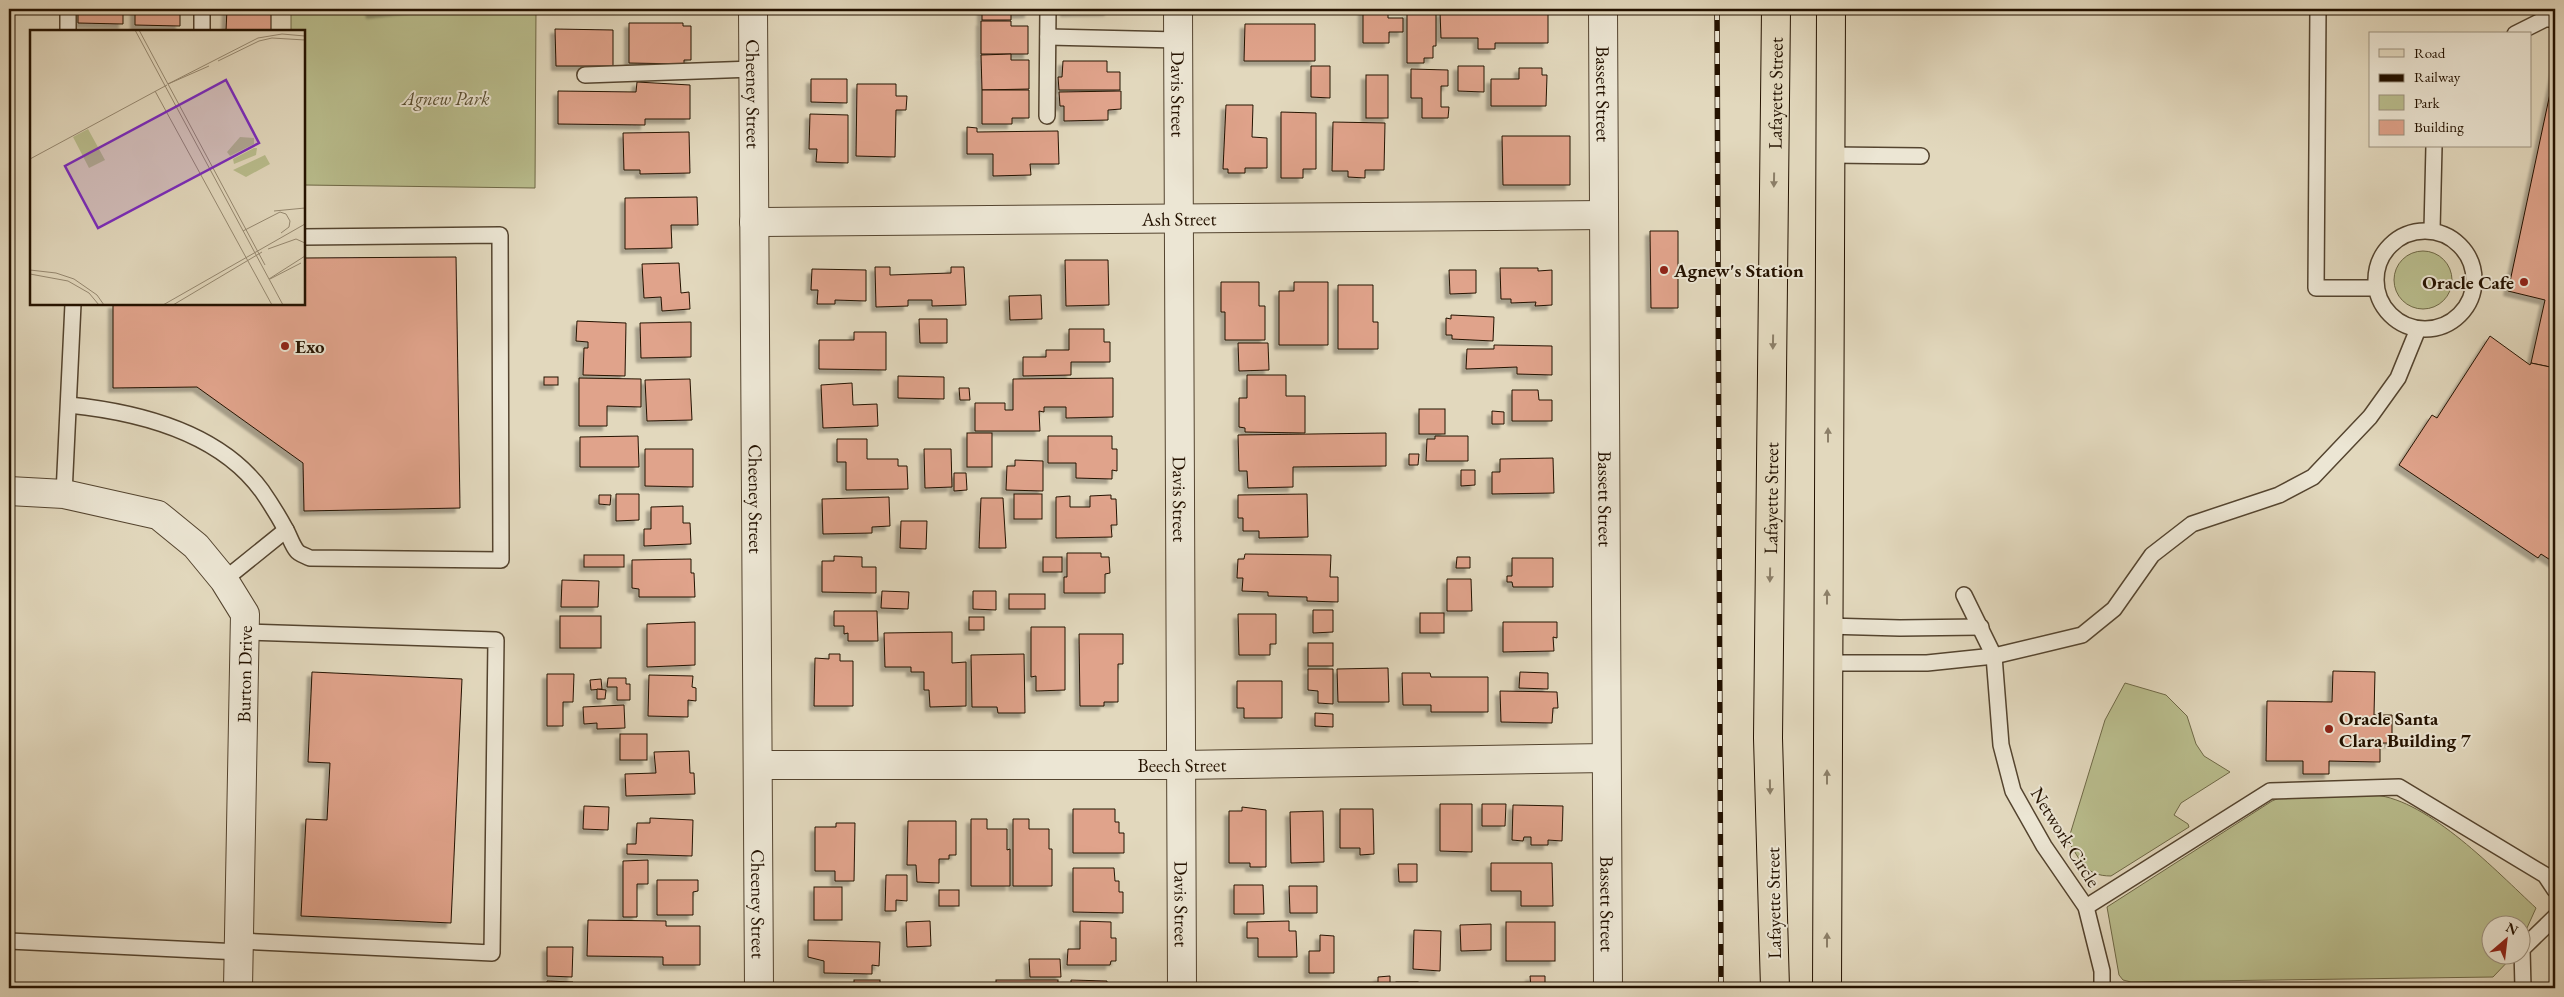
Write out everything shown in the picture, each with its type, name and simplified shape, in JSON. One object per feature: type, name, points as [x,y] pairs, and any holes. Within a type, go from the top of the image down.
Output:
[{"type":"main road","name":"Lafayette Street","points":[[1775,988],[1768,738],[1776,9]]},
{"type":"main road","points":[[1827,988],[1831,9]]},
{"type":"street","name":"Cheeney Street","points":[[752,9],[759,988]]},
{"type":"street","name":"Davis Street","points":[[1178,9],[1182,988]]},
{"type":"street","name":"Bassett Street","points":[[1603,9],[1608,988]]},
{"type":"street","name":"Ash Street","points":[[754,222],[1604,215]]},
{"type":"street","name":"Burton Drive","points":[[9,491],[64,494],[158,515],[196,546],[224,580],[245,614],[238,988]]},
{"type":"street","name":"Beech Street","points":[[758,765],[1181,766],[1606,758]]},
{"type":"lane","points":[[68,9],[68,30]]},
{"type":"lane","points":[[202,9],[202,30]]},
{"type":"lane","points":[[1047,116],[1048,9]]},
{"type":"lane","points":[[2318,9],[2316,288],[2376,288]]},
{"type":"lane","points":[[2519,32],[2545,19],[2555,19]]},
{"type":"lane","points":[[1048,37],[1178,40]]},
{"type":"lane","points":[[585,76],[753,69]]},
{"type":"lane","points":[[2432,230],[2434,148]]},
{"type":"lane","points":[[1830,155],[1921,156]]},
{"type":"lane","points":[[2416,230],[2432,230],[2447,235],[2460,244],[2469,257],[2474,271],[2474,287],[2470,302],[2461,314],[2448,324],[2434,329],[2418,329],[2403,325],[2390,316],[2381,303],[2376,288],[2375,273],[2380,258],[2389,245],[2402,236],[2416,230]]},
{"type":"lane","points":[[68,405],[126,413],[154,421],[214,448],[241,468],[261,490],[286,530],[297,552],[310,558],[501,560],[500,235],[305,237]]},
{"type":"lane","points":[[64,494],[73,305]]},
{"type":"lane","points":[[1827,662],[1927,663],[1994,656],[2082,635],[2114,609],[2152,555],[2192,524],[2279,495],[2313,477],[2370,417],[2393,386],[2418,329]]},
{"type":"lane","points":[[224,580],[286,530]]},
{"type":"lane","name":"Network Circle","points":[[1964,595],[1994,656],[2001,745],[2013,791],[2044,846],[2086,907],[2102,971],[2102,988]]},
{"type":"lane","points":[[1827,626],[1900,628],[1981,627]]},
{"type":"lane","points":[[9,941],[492,952],[496,640],[245,632]]},
{"type":"lane","points":[[2086,907],[2270,791],[2399,787],[2544,875],[2555,890]]},
{"type":"lane","points":[[2523,988],[2522,949],[2555,917]]},
{"type":"green space","name":"Agnew Park","points":[[291,9],[536,9],[535,188],[305,185],[305,30],[291,30]]},
{"type":"green space","points":[[2423,251],[2434,253],[2447,264],[2452,280],[2450,291],[2439,304],[2423,309],[2412,307],[2399,296],[2394,280],[2396,269],[2407,256]]},
{"type":"green space","points":[[2125,683],[2166,695],[2187,716],[2196,744],[2204,756],[2230,772],[2181,803],[2174,815],[2188,824],[2189,827],[2111,876],[2089,870],[2080,861],[2068,841],[2105,720]]},
{"type":"green space","points":[[2375,795],[2396,800],[2439,823],[2482,858],[2536,908],[2532,917],[2532,914],[2482,914],[2482,964],[2505,964],[2493,977],[2131,982],[2123,980],[2119,975],[2107,907],[2272,801],[2284,796]]},
{"type":"building","points":[[78,9],[123,9],[123,24],[78,23]]},
{"type":"building","points":[[135,9],[180,9],[180,26],[135,25]]},
{"type":"building","points":[[227,9],[271,9],[271,30],[226,30]]},
{"type":"building","points":[[370,9],[413,9],[371,14]]},
{"type":"building","points":[[982,9],[1029,9],[1029,13],[1011,14],[1011,20],[982,20]]},
{"type":"building","points":[[1065,9],[1109,9],[1109,11],[1065,12]]},
{"type":"building","points":[[1363,9],[1388,9],[1388,18],[1403,18],[1403,32],[1389,32],[1389,43],[1363,43]]},
{"type":"building","points":[[1440,12],[1548,12],[1548,43],[1495,43],[1495,49],[1478,49],[1478,38],[1441,38]]},
{"type":"building","points":[[1407,13],[1436,13],[1436,46],[1433,46],[1433,58],[1424,58],[1424,63],[1407,63]]},
{"type":"building","points":[[981,21],[1011,21],[1011,26],[1028,26],[1028,54],[981,54]]},
{"type":"building","points":[[629,23],[683,23],[683,26],[691,26],[691,60],[684,60],[684,64],[629,63]]},
{"type":"building","points":[[1245,24],[1315,24],[1315,61],[1244,61]]},
{"type":"building","points":[[555,29],[613,30],[613,66],[556,66]]},
{"type":"building","points":[[1011,54],[1011,60],[1029,60],[1029,89],[982,90],[981,55]]},
{"type":"building","points":[[1063,61],[1107,61],[1107,72],[1120,72],[1120,90],[1059,90],[1058,77],[1062,77]]},
{"type":"building","points":[[1311,66],[1330,66],[1330,98],[1311,97]]},
{"type":"building","points":[[1458,66],[1484,66],[1484,92],[1458,91]]},
{"type":"building","points":[[1519,68],[1542,68],[1542,75],[1547,75],[1546,106],[1491,106],[1491,79],[1519,79]]},
{"type":"building","points":[[1411,69],[1448,70],[1448,86],[1441,86],[1441,107],[1449,107],[1448,118],[1422,118],[1422,98],[1411,98]]},
{"type":"building","points":[[2555,70],[2555,368],[2531,363],[2545,300],[2508,291]]},
{"type":"building","points":[[1366,75],[1388,75],[1388,118],[1366,118]]},
{"type":"building","points":[[811,79],[847,79],[847,103],[811,102]]},
{"type":"building","points":[[637,82],[690,85],[690,119],[645,119],[645,125],[558,124],[558,91],[636,92]]},
{"type":"building","points":[[857,84],[896,84],[896,96],[907,96],[906,110],[896,110],[895,157],[856,156]]},
{"type":"building","points":[[982,90],[1029,90],[1029,118],[1012,118],[1012,124],[982,124]]},
{"type":"building","points":[[1121,91],[1121,109],[1108,110],[1108,120],[1064,121],[1064,106],[1060,106],[1059,92]]},
{"type":"building","points":[[1226,105],[1253,105],[1252,137],[1267,138],[1267,168],[1245,168],[1245,173],[1228,173],[1228,169],[1223,169]]},
{"type":"building","points":[[1281,112],[1316,113],[1316,169],[1303,169],[1303,178],[1281,178]]},
{"type":"building","points":[[810,114],[848,115],[848,163],[816,162],[817,149],[809,149]]},
{"type":"building","points":[[1333,122],[1385,123],[1384,170],[1365,170],[1365,178],[1348,177],[1348,171],[1332,171]]},
{"type":"building","points":[[967,127],[977,128],[977,132],[1058,131],[1059,164],[1030,164],[1031,175],[993,176],[993,154],[967,154]]},
{"type":"building","points":[[689,132],[690,173],[640,174],[640,170],[624,170],[623,133]]},
{"type":"building","points":[[1502,136],[1570,136],[1570,185],[1503,185]]},
{"type":"building","points":[[697,197],[698,225],[671,225],[672,248],[625,249],[625,198]]},
{"type":"building","name":"Agnew's Station","points":[[1650,231],[1678,231],[1678,308],[1651,308]]},
{"type":"building","name":"Exo","points":[[456,257],[460,508],[304,511],[303,463],[197,387],[113,388],[113,305],[305,305],[305,258]]},
{"type":"building","points":[[1065,260],[1108,260],[1109,305],[1066,306]]},
{"type":"building","points":[[679,263],[681,293],[689,292],[690,309],[662,311],[661,297],[644,298],[642,264]]},
{"type":"building","points":[[875,267],[890,267],[890,275],[951,273],[951,267],[964,267],[966,305],[932,306],[932,300],[908,300],[908,306],[876,307]]},
{"type":"building","points":[[1500,268],[1538,268],[1538,271],[1552,270],[1552,305],[1535,306],[1536,302],[1511,303],[1511,299],[1501,299]]},
{"type":"building","points":[[812,269],[866,270],[866,301],[835,300],[835,304],[817,304],[818,290],[811,290]]},
{"type":"building","points":[[1449,270],[1476,270],[1476,293],[1450,294]]},
{"type":"building","points":[[1221,282],[1259,282],[1259,306],[1265,306],[1265,340],[1225,340],[1225,312],[1221,312]]},
{"type":"building","points":[[1294,282],[1328,282],[1328,345],[1279,345],[1279,291],[1294,291]]},
{"type":"building","points":[[1338,285],[1373,285],[1373,322],[1378,322],[1378,349],[1338,349]]},
{"type":"building","points":[[1041,295],[1042,319],[1010,320],[1009,296]]},
{"type":"building","points":[[1451,315],[1494,317],[1493,341],[1452,339],[1452,335],[1446,335],[1446,318],[1451,319]]},
{"type":"building","points":[[919,319],[947,319],[947,343],[920,343]]},
{"type":"building","points":[[577,321],[626,323],[625,376],[583,375],[584,348],[588,348],[588,342],[576,341]]},
{"type":"building","points":[[691,322],[691,357],[641,358],[640,323]]},
{"type":"building","points":[[1069,329],[1104,329],[1104,342],[1110,342],[1110,362],[1071,362],[1071,375],[1023,376],[1023,357],[1046,357],[1046,350],[1069,350]]},
{"type":"building","points":[[854,332],[886,332],[886,370],[819,369],[819,340],[854,340]]},
{"type":"building","points":[[2490,336],[2530,365],[2531,363],[2555,368],[2555,563],[2541,554],[2538,558],[2399,465],[2432,415],[2437,418]]},
{"type":"building","points":[[1238,343],[1268,343],[1269,370],[1239,371]]},
{"type":"building","points":[[1494,345],[1552,346],[1552,375],[1517,374],[1517,367],[1466,369],[1467,349],[1494,349]]},
{"type":"building","points":[[1247,375],[1286,375],[1286,396],[1305,396],[1305,433],[1245,432],[1245,428],[1239,427],[1239,398],[1247,398]]},
{"type":"building","points":[[898,376],[944,377],[944,399],[898,398]]},
{"type":"building","points":[[544,377],[558,377],[558,385],[544,385]]},
{"type":"building","points":[[579,378],[641,379],[641,407],[607,406],[607,426],[579,426]]},
{"type":"building","points":[[1113,378],[1113,417],[1066,418],[1066,407],[1044,407],[1044,412],[1039,411],[1040,431],[975,431],[975,403],[1005,403],[1005,410],[1013,410],[1013,379]]},
{"type":"building","points":[[690,379],[692,420],[647,421],[645,380]]},
{"type":"building","points":[[852,383],[853,405],[877,404],[878,426],[823,428],[821,385]]},
{"type":"building","points":[[959,388],[969,388],[970,400],[960,400]]},
{"type":"building","points":[[1512,390],[1538,390],[1539,400],[1552,400],[1552,421],[1512,421]]},
{"type":"building","points":[[1419,409],[1445,409],[1445,434],[1419,434]]},
{"type":"building","points":[[1492,411],[1504,412],[1504,424],[1492,424]]},
{"type":"building","points":[[967,433],[992,433],[992,467],[967,467]]},
{"type":"building","points":[[1386,433],[1386,466],[1293,467],[1293,487],[1248,488],[1247,471],[1239,471],[1238,435]]},
{"type":"building","points":[[638,436],[639,467],[580,467],[580,437]]},
{"type":"building","points":[[1048,436],[1112,436],[1112,449],[1117,449],[1117,471],[1112,470],[1112,479],[1076,478],[1076,463],[1048,463]]},
{"type":"building","points":[[1435,436],[1468,436],[1468,461],[1426,461],[1427,439],[1435,439]]},
{"type":"building","points":[[837,439],[867,439],[867,459],[898,459],[898,466],[907,466],[908,489],[846,490],[846,462],[837,462]]},
{"type":"building","points":[[645,449],[693,449],[693,487],[645,486]]},
{"type":"building","points":[[924,449],[951,449],[952,487],[925,488]]},
{"type":"building","points":[[1409,454],[1419,454],[1418,465],[1409,465]]},
{"type":"building","points":[[1553,458],[1554,493],[1492,494],[1492,472],[1500,472],[1500,459]]},
{"type":"building","points":[[1015,460],[1043,461],[1043,491],[1006,490],[1007,466],[1015,466]]},
{"type":"building","points":[[1461,470],[1475,470],[1475,485],[1461,486]]},
{"type":"building","points":[[954,473],[966,473],[967,490],[954,491]]},
{"type":"building","points":[[616,494],[639,494],[639,520],[616,521]]},
{"type":"building","points":[[1014,494],[1042,494],[1042,519],[1014,519]]},
{"type":"building","points":[[1307,494],[1308,537],[1259,538],[1259,531],[1243,531],[1243,518],[1238,518],[1238,495]]},
{"type":"building","points":[[599,495],[611,495],[610,505],[599,504]]},
{"type":"building","points":[[1111,495],[1111,499],[1116,499],[1117,525],[1111,525],[1112,537],[1056,538],[1056,497],[1070,496],[1070,507],[1090,507],[1090,496]]},
{"type":"building","points":[[889,497],[890,526],[872,527],[872,533],[823,534],[822,499]]},
{"type":"building","points":[[981,498],[1003,498],[1006,548],[979,548]]},
{"type":"building","points":[[683,506],[683,523],[690,523],[691,544],[644,546],[644,529],[651,529],[651,507]]},
{"type":"building","points":[[901,521],[927,521],[926,549],[900,548]]},
{"type":"building","points":[[1067,553],[1101,553],[1101,557],[1109,557],[1110,573],[1105,574],[1105,593],[1064,593],[1064,577],[1067,577]]},
{"type":"building","points":[[1245,554],[1331,555],[1330,577],[1338,577],[1338,602],[1307,601],[1307,597],[1268,596],[1268,592],[1242,591],[1243,578],[1237,578],[1238,559],[1244,559]]},
{"type":"building","points":[[584,555],[624,555],[624,567],[584,567]]},
{"type":"building","points":[[834,556],[862,557],[862,567],[876,567],[876,593],[822,592],[822,561],[834,561]]},
{"type":"building","points":[[1043,557],[1062,557],[1062,572],[1043,572]]},
{"type":"building","points":[[1457,557],[1470,557],[1470,568],[1456,568]]},
{"type":"building","points":[[1512,558],[1553,558],[1553,587],[1513,587],[1512,582],[1507,582],[1507,576],[1512,576]]},
{"type":"building","points":[[691,559],[691,573],[694,573],[695,597],[639,597],[639,589],[632,588],[632,560]]},
{"type":"building","points":[[1447,579],[1471,579],[1472,611],[1447,611]]},
{"type":"building","points":[[562,580],[599,581],[598,607],[561,607]]},
{"type":"building","points":[[882,591],[909,592],[908,609],[881,608]]},
{"type":"building","points":[[973,591],[996,591],[996,610],[973,609]]},
{"type":"building","points":[[1009,594],[1045,594],[1045,609],[1009,609]]},
{"type":"building","points":[[1313,610],[1333,610],[1333,632],[1313,633]]},
{"type":"building","points":[[834,611],[877,611],[878,641],[848,641],[848,633],[844,634],[844,626],[834,626]]},
{"type":"building","points":[[1420,613],[1444,613],[1444,633],[1420,633]]},
{"type":"building","points":[[1238,614],[1276,614],[1276,644],[1270,644],[1270,655],[1239,655]]},
{"type":"building","points":[[560,616],[601,616],[601,648],[560,648]]},
{"type":"building","points":[[969,617],[984,617],[984,630],[969,630]]},
{"type":"building","points":[[695,622],[695,665],[647,667],[647,624]]},
{"type":"building","points":[[1503,622],[1557,622],[1557,638],[1553,637],[1554,651],[1503,652]]},
{"type":"building","points":[[1031,627],[1065,627],[1065,690],[1036,691],[1036,676],[1031,677]]},
{"type":"building","points":[[952,632],[952,663],[966,662],[966,706],[930,707],[929,690],[924,690],[924,672],[911,672],[911,667],[885,667],[884,633]]},
{"type":"building","points":[[1079,634],[1123,634],[1123,664],[1118,664],[1118,702],[1104,702],[1104,706],[1080,706]]},
{"type":"building","points":[[1308,643],[1333,643],[1333,666],[1308,666]]},
{"type":"building","points":[[829,654],[840,654],[840,661],[853,661],[853,706],[814,706],[815,658],[829,659]]},
{"type":"building","points":[[1024,654],[1025,713],[998,713],[997,707],[972,707],[971,655]]},
{"type":"building","points":[[1388,668],[1389,702],[1338,702],[1337,669]]},
{"type":"building","points":[[1308,669],[1333,669],[1333,704],[1318,703],[1318,691],[1308,690]]},
{"type":"building","name":"Oracle Santa Clara Building 7","points":[[2333,671],[2375,672],[2374,715],[2392,715],[2392,743],[2380,743],[2380,762],[2329,761],[2329,774],[2303,774],[2303,761],[2266,761],[2267,701],[2332,702]]},
{"type":"building","points":[[312,672],[462,679],[451,923],[301,916],[306,819],[327,820],[330,763],[308,762]]},
{"type":"building","points":[[1520,672],[1548,673],[1548,689],[1519,688]]},
{"type":"building","points":[[1402,673],[1430,673],[1431,677],[1488,677],[1488,712],[1431,712],[1431,705],[1403,705]]},
{"type":"building","points":[[547,674],[574,674],[573,702],[563,702],[563,726],[547,726]]},
{"type":"building","points":[[649,675],[693,676],[692,687],[696,688],[696,701],[688,700],[688,717],[648,716]]},
{"type":"building","points":[[608,678],[626,678],[626,684],[630,684],[630,700],[617,700],[617,687],[607,687]]},
{"type":"building","points":[[601,679],[602,689],[591,690],[590,680]]},
{"type":"building","points":[[1237,681],[1282,681],[1282,718],[1244,718],[1244,708],[1237,708]]},
{"type":"building","points":[[597,689],[606,690],[605,699],[597,699]]},
{"type":"building","points":[[1500,691],[1557,692],[1558,708],[1553,708],[1552,723],[1501,722]]},
{"type":"building","points":[[624,705],[625,728],[597,729],[597,723],[584,724],[583,707]]},
{"type":"building","points":[[1315,713],[1333,714],[1333,727],[1315,726]]},
{"type":"building","points":[[620,734],[647,734],[647,760],[620,760]]},
{"type":"building","points":[[689,751],[690,773],[694,773],[695,794],[626,796],[625,774],[656,773],[654,752]]},
{"type":"building","points":[[1440,804],[1472,804],[1472,852],[1440,851]]},
{"type":"building","points":[[1482,804],[1506,804],[1505,826],[1482,826]]},
{"type":"building","points":[[1513,805],[1563,806],[1562,841],[1548,840],[1548,845],[1531,845],[1531,837],[1524,837],[1523,841],[1512,840]]},
{"type":"building","points":[[584,806],[609,807],[608,830],[583,829]]},
{"type":"building","points":[[1242,807],[1266,810],[1266,867],[1250,867],[1250,863],[1229,863],[1229,811],[1242,811]]},
{"type":"building","points":[[1073,809],[1115,809],[1115,822],[1119,822],[1119,833],[1124,833],[1124,853],[1073,853]]},
{"type":"building","points":[[1340,809],[1373,809],[1374,854],[1360,855],[1360,848],[1340,848]]},
{"type":"building","points":[[1323,811],[1324,862],[1291,863],[1290,812]]},
{"type":"building","points":[[650,818],[693,820],[692,856],[627,854],[627,844],[636,844],[637,823],[650,823]]},
{"type":"building","points":[[971,819],[987,819],[987,829],[1007,829],[1007,850],[1010,849],[1010,886],[971,886]]},
{"type":"building","points":[[1013,819],[1029,819],[1029,829],[1049,829],[1049,849],[1052,849],[1052,886],[1013,886]]},
{"type":"building","points":[[908,821],[956,821],[956,855],[949,855],[949,859],[939,859],[939,883],[917,882],[916,865],[907,865]]},
{"type":"building","points":[[836,823],[855,823],[854,881],[835,881],[835,871],[815,871],[815,827],[836,827]]},
{"type":"building","points":[[648,860],[648,884],[637,884],[637,917],[623,917],[623,861]]},
{"type":"building","points":[[1491,863],[1552,863],[1553,906],[1521,906],[1521,891],[1491,891]]},
{"type":"building","points":[[1398,864],[1417,864],[1417,882],[1399,882]]},
{"type":"building","points":[[1073,868],[1114,868],[1115,881],[1119,881],[1119,892],[1123,892],[1123,913],[1073,912]]},
{"type":"building","points":[[886,875],[907,875],[907,901],[896,900],[896,911],[885,911]]},
{"type":"building","points":[[657,880],[698,880],[698,891],[693,892],[693,915],[657,915]]},
{"type":"building","points":[[1234,885],[1263,885],[1264,914],[1234,914]]},
{"type":"building","points":[[1289,886],[1317,886],[1317,913],[1290,913]]},
{"type":"building","points":[[814,887],[842,887],[842,920],[814,920]]},
{"type":"building","points":[[939,890],[959,890],[959,906],[939,906]]},
{"type":"building","points":[[588,920],[666,921],[666,926],[700,926],[700,965],[663,965],[663,957],[587,956]]},
{"type":"building","points":[[930,921],[931,946],[907,947],[906,922]]},
{"type":"building","points":[[1080,921],[1111,922],[1111,938],[1116,938],[1116,961],[1111,961],[1110,965],[1067,965],[1068,949],[1080,949]]},
{"type":"building","points":[[1289,921],[1289,931],[1296,931],[1297,957],[1258,957],[1258,938],[1247,938],[1247,922]]},
{"type":"building","points":[[1506,922],[1555,922],[1555,961],[1506,961]]},
{"type":"building","points":[[1491,924],[1491,950],[1461,951],[1460,925]]},
{"type":"building","points":[[1414,930],[1441,931],[1440,971],[1413,969]]},
{"type":"building","points":[[1320,935],[1334,936],[1334,973],[1309,973],[1309,951],[1320,951]]},
{"type":"building","points":[[808,940],[880,942],[879,966],[872,965],[872,974],[824,973],[824,961],[808,957]]},
{"type":"building","points":[[547,947],[573,947],[572,977],[547,976]]},
{"type":"building","points":[[1029,959],[1060,959],[1061,977],[1030,977]]},
{"type":"building","points":[[1390,976],[1390,988],[1378,988],[1378,977]]},
{"type":"building","points":[[1530,976],[1545,976],[1545,988],[1531,988]]},
{"type":"building","points":[[854,980],[880,980],[880,988],[854,988]]},
{"type":"building","points":[[996,980],[1058,980],[1058,988],[996,988]]},
{"type":"building","points":[[1071,980],[1107,981],[1107,988],[1071,988]]},
{"type":"building","points":[[547,981],[573,982],[573,988],[547,988]]},
{"type":"building","points":[[1396,982],[1418,982],[1418,988],[1396,988]]},
{"type":"railway","points":[[1717,9],[1721,988]]},
{"type":"place","name":"Agnew's Station","points":[[1664,270]]},
{"type":"place","name":"Oracle Cafe","points":[[2524,282]]},
{"type":"place","name":"Exo","points":[[285,346]]},
{"type":"place","name":"Oracle Santa Clara Building 7","points":[[2329,729]]}]
